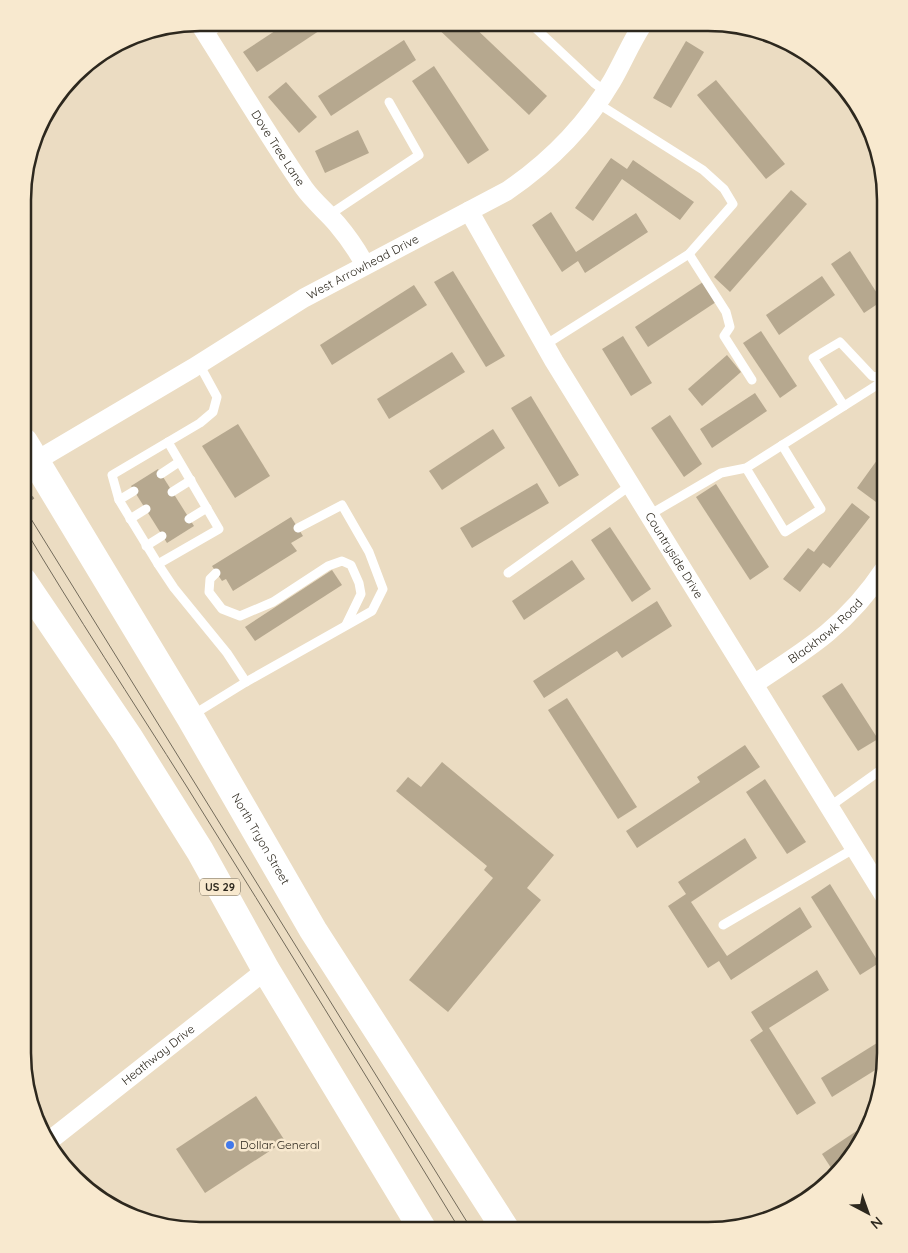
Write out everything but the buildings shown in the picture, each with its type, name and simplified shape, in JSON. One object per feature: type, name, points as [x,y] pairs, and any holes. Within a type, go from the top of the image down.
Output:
[{"type":"main road","name":"North Tryon Street","points":[[31,463],[190,717],[313,930],[501,1222]]},
{"type":"main road","name":"US 29","points":[[31,593],[128,736],[200,851],[266,970],[419,1222]]},
{"type":"street","name":"Dove Tree Lane","points":[[205,31],[300,183],[316,204],[336,222],[355,246],[365,265]]},
{"type":"street","name":"West Arrowhead Drive","points":[[31,455],[199,364],[304,298],[470,211],[524,180],[575,132],[601,97],[639,31]]},
{"type":"street","name":"Countryside Drive","points":[[470,211],[546,345],[876,883]]},
{"type":"street","name":"Blackhawk Road","points":[[754,684],[802,653],[841,622],[877,581]]},
{"type":"street","name":"Heathway Drive","points":[[54,1137],[266,970]]},
{"type":"lane","points":[[538,31],[594,83],[601,97],[703,170],[724,189],[733,204],[690,254],[546,345]]},
{"type":"lane","points":[[328,215],[419,155],[389,102]]},
{"type":"lane","points":[[690,254],[726,312],[730,328],[724,336],[752,380]]},
{"type":"lane","points":[[844,406],[813,358],[840,342],[872,376],[877,377]]},
{"type":"lane","points":[[199,364],[217,397],[213,412],[200,423],[112,475],[119,500],[146,546],[174,588],[227,653],[246,682]]},
{"type":"lane","points":[[650,515],[721,473],[746,468],[877,384]]},
{"type":"lane","points":[[158,564],[219,529],[168,442]]},
{"type":"lane","points":[[746,468],[786,532],[822,509],[782,445]]},
{"type":"lane","points":[[161,474],[179,462]]},
{"type":"lane","points":[[172,492],[191,480]]},
{"type":"lane","points":[[508,573],[631,485]]},
{"type":"lane","points":[[119,500],[134,490]]},
{"type":"lane","points":[[190,717],[246,682],[372,611],[383,589],[369,552],[342,505],[298,528]]},
{"type":"lane","points":[[189,519],[206,508]]},
{"type":"lane","points":[[130,519],[146,509]]},
{"type":"lane","points":[[146,546],[162,536]]},
{"type":"lane","points":[[216,573],[210,579],[209,592],[222,609],[240,616],[272,602],[328,566],[342,560],[350,565],[359,583],[361,594],[346,626]]},
{"type":"lane","points":[[830,807],[876,773]]},
{"type":"lane","points":[[723,925],[855,848]]},
{"type":"path","points":[[31,499],[35,496]]},
{"type":"tram line","points":[[31,519],[467,1222]]},
{"type":"tram line","points":[[31,539],[256,897],[455,1222]]},
{"type":"place","name":"Dollar General","points":[[230,1145]]}]
